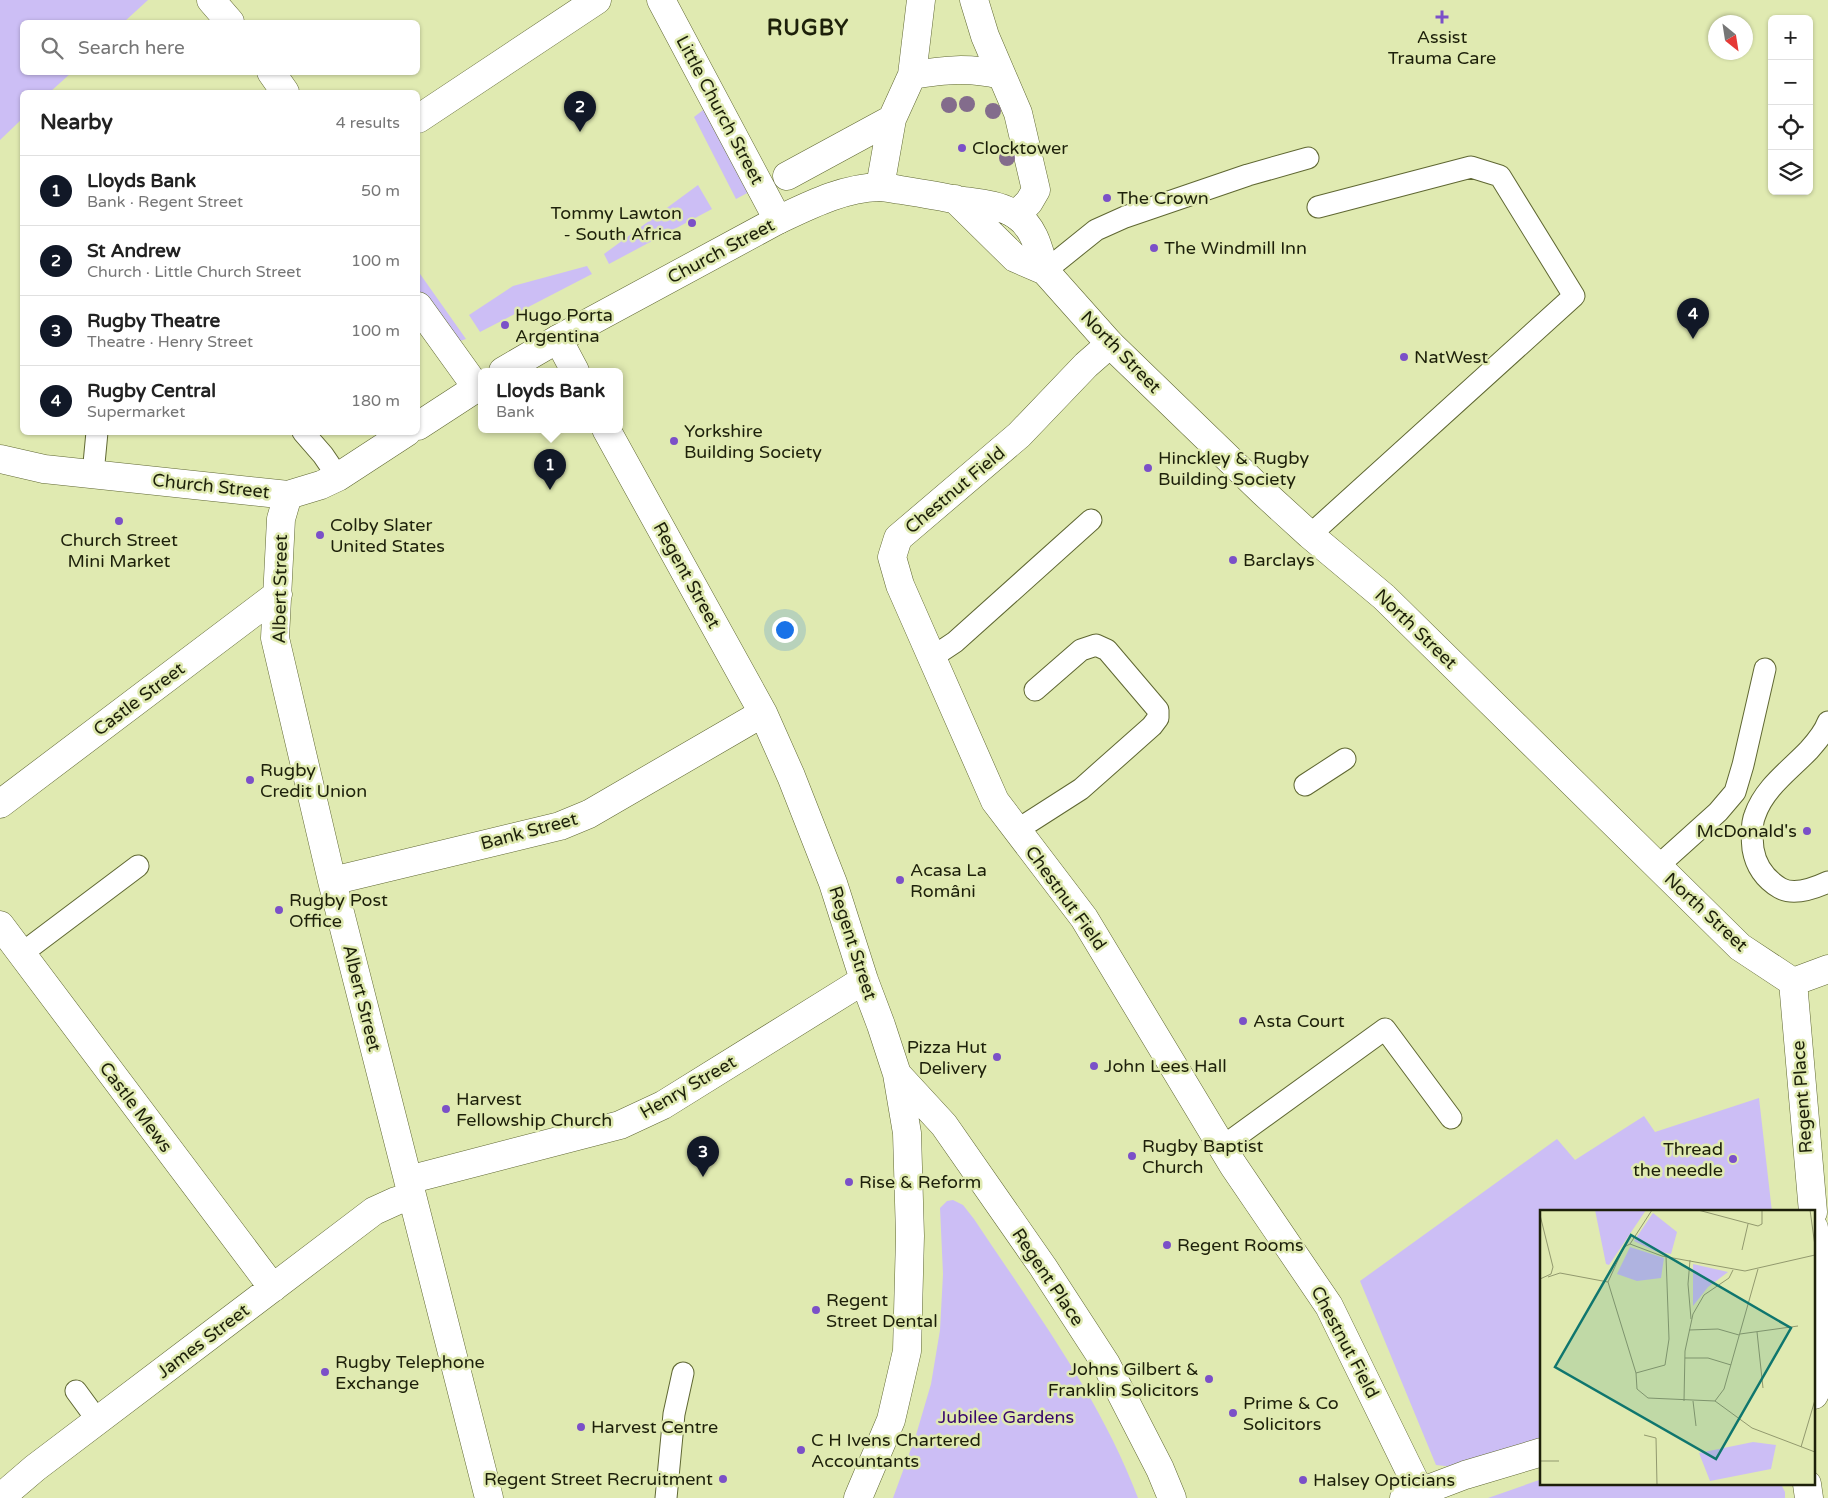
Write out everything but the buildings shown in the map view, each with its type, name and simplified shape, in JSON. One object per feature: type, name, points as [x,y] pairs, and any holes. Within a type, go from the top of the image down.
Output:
[{"type":"street","points":[[211,0],[228,20]]},
{"type":"street","points":[[420,118],[597,0]]},
{"type":"street","name":"Little Church Street","points":[[661,0],[778,220]]},
{"type":"street","points":[[880,187],[892,119],[912,75],[921,0]]},
{"type":"street","points":[[974,0],[985,36],[1018,113],[1036,190],[1029,202],[1016,215]]},
{"type":"street","points":[[912,75],[952,69],[1001,75]]},
{"type":"street","points":[[273,75],[284,90]]},
{"type":"street","points":[[787,176],[892,119]]},
{"type":"street","name":"Church Street","points":[[508,368],[778,220],[808,205],[842,193],[880,187],[935,194],[996,206],[1016,215],[1035,238],[1045,271]]},
{"type":"street","points":[[956,199],[1015,258],[1045,271]]},
{"type":"street","name":"North Street","points":[[1045,271],[1110,344],[1310,535],[1384,597],[1740,947],[1793,982]]},
{"type":"street","points":[[420,309],[478,385]]},
{"type":"street","points":[[558,339],[573,368]]},
{"type":"street","name":"Chestnut Field","points":[[1110,344],[1086,365],[1020,435],[898,538],[892,557],[900,585],[995,801],[1084,918],[1222,1146],[1329,1306],[1412,1495]]},
{"type":"street","points":[[420,425],[478,387]]},
{"type":"street","name":"Regent Street","points":[[608,433],[763,713],[791,776],[833,884],[897,1074],[907,1133],[910,1236],[907,1351],[891,1420],[858,1498]]},
{"type":"street","name":"Church Street","points":[[0,459],[44,470],[288,494],[321,485],[338,477],[402,435]]},
{"type":"street","name":"Albert Street","points":[[288,494],[281,519],[275,638],[332,881],[489,1498]]},
{"type":"street","name":"Castle Street","points":[[0,804],[278,594]]},
{"type":"street","name":"Bank Street","points":[[332,881],[560,826],[589,814],[763,713]]},
{"type":"street","name":"Castle Mews","points":[[0,925],[273,1288]]},
{"type":"street","points":[[1793,982],[1828,970]]},
{"type":"street","name":"Henry Street","points":[[410,1188],[620,1125],[663,1105],[864,980]]},
{"type":"street","name":"Regent Place","points":[[1793,982],[1805,1139],[1813,1210]]},
{"type":"street","name":"Regent Place","points":[[897,1074],[944,1125],[1043,1267],[1106,1364],[1160,1469],[1172,1498]]},
{"type":"street","name":"James Street","points":[[0,1498],[35,1468],[374,1211],[396,1200],[410,1188]]},
{"type":"street","points":[[1816,1247],[1828,1361]]},
{"type":"street","points":[[1816,1391],[1828,1367]]},
{"type":"street","points":[[1412,1495],[1465,1475],[1540,1453]]},
{"type":"lane","points":[[1045,271],[1096,230],[1125,217],[1248,175],[1308,158]]},
{"type":"lane","points":[[1310,535],[1574,296],[1500,176],[1471,166],[1318,207]]},
{"type":"lane","points":[[93,474],[97,435]]},
{"type":"lane","points":[[306,435],[323,455],[338,477]]},
{"type":"lane","points":[[931,658],[955,642],[1091,520]]},
{"type":"lane","points":[[1017,830],[1081,789],[1152,726],[1158,718],[1158,710],[1107,650],[1096,645],[1082,650],[1035,690]]},
{"type":"lane","points":[[1658,866],[1718,812],[1735,792],[1765,669]]},
{"type":"lane","points":[[1827,727],[1815,744],[1767,792],[1754,816],[1752,838],[1755,860],[1769,882],[1786,891],[1803,890],[1828,882]]},
{"type":"lane","points":[[1305,785],[1344,759]]},
{"type":"lane","points":[[20,954],[138,866]]},
{"type":"lane","points":[[1222,1146],[1385,1029],[1451,1118]]},
{"type":"lane","points":[[666,1498],[674,1414],[683,1373]]},
{"type":"lane","points":[[76,1391],[98,1421]]},
{"type":"green space","points":[[0,0],[148,0],[126,20],[20,20],[20,75],[69,75],[52,90],[20,90],[20,121],[0,140]]},
{"type":"green space","points":[[711,104],[753,190],[736,199],[694,117]]},
{"type":"green space","points":[[698,185],[712,209],[609,264],[604,254]]},
{"type":"green space","points":[[587,266],[592,274],[480,332],[469,315],[513,286]]},
{"type":"green space","points":[[420,274],[466,339],[460,341],[451,337],[420,293]]},
{"type":"green space","points":[[1759,1098],[1772,1210],[1540,1210],[1540,1439],[1454,1467],[1436,1465],[1360,1281],[1557,1139],[1575,1160],[1644,1116],[1655,1132]]},
{"type":"green space","name":"Jubilee Gardens","points":[[953,1200],[963,1205],[974,1219],[1064,1354],[1105,1424],[1138,1498],[893,1498],[916,1435],[931,1384],[940,1330],[943,1274],[940,1208],[947,1201]]},
{"type":"green space","points":[[1540,1480],[1540,1486],[1782,1486],[1785,1492],[1785,1498],[1488,1498]]},
{"type":"place","name":"Assist Trauma Care","points":[[1442,17]]},
{"type":"place","name":"St Andrew","points":[[580,132]]},
{"type":"place","name":"Clocktower","points":[[962,148]]},
{"type":"place","name":"The Crown","points":[[1107,198]]},
{"type":"place","name":"Tommy Lawton - South Africa","points":[[692,223]]},
{"type":"place","name":"The Windmill Inn","points":[[1154,248]]},
{"type":"place","name":"Hugo Porta Argentina","points":[[505,325]]},
{"type":"place","name":"Rugby Central","points":[[1693,339]]},
{"type":"place","name":"NatWest","points":[[1404,357]]},
{"type":"place","name":"Yorkshire Building Society","points":[[674,441]]},
{"type":"place","name":"Hinckley & Rugby Building Society","points":[[1148,468]]},
{"type":"place","name":"Lloyds Bank","points":[[550,490]]},
{"type":"place","name":"Church Street Mini Market","points":[[119,521]]},
{"type":"place","name":"Colby Slater United States","points":[[320,535]]},
{"type":"place","name":"Barclays","points":[[1233,560]]},
{"type":"place","name":"Rugby Credit Union","points":[[250,780]]},
{"type":"place","name":"McDonald's","points":[[1807,831]]},
{"type":"place","name":"Acasa La Români","points":[[900,880]]},
{"type":"place","name":"Rugby Post Office","points":[[279,910]]},
{"type":"place","name":"Asta Court","points":[[1243,1021]]},
{"type":"place","name":"Pizza Hut Delivery","points":[[997,1057]]},
{"type":"place","name":"John Lees Hall","points":[[1094,1066]]},
{"type":"place","name":"Harvest Fellowship Church","points":[[446,1109]]},
{"type":"place","name":"Rugby Baptist Church","points":[[1132,1156]]},
{"type":"place","name":"Thread the needle","points":[[1733,1159]]},
{"type":"place","name":"Rugby Theatre","points":[[703,1177]]},
{"type":"place","name":"Rise & Reform","points":[[849,1182]]},
{"type":"place","name":"Regent Rooms","points":[[1167,1245]]},
{"type":"place","name":"Regent Street Dental","points":[[816,1310]]},
{"type":"place","name":"Rugby Telephone Exchange","points":[[325,1372]]},
{"type":"place","name":"Johns Gilbert & Franklin Solicitors","points":[[1209,1379]]},
{"type":"place","name":"Prime & Co Solicitors","points":[[1233,1413]]},
{"type":"place","name":"Harvest Centre","points":[[581,1427]]},
{"type":"place","name":"C H Ivens Chartered Accountants","points":[[801,1450]]},
{"type":"place","name":"Regent Street Recruitment","points":[[723,1479]]},
{"type":"place","name":"Halsey Opticians","points":[[1303,1480]]},
{"type":"district","name":"RUGBY","points":[[808,27]]}]
